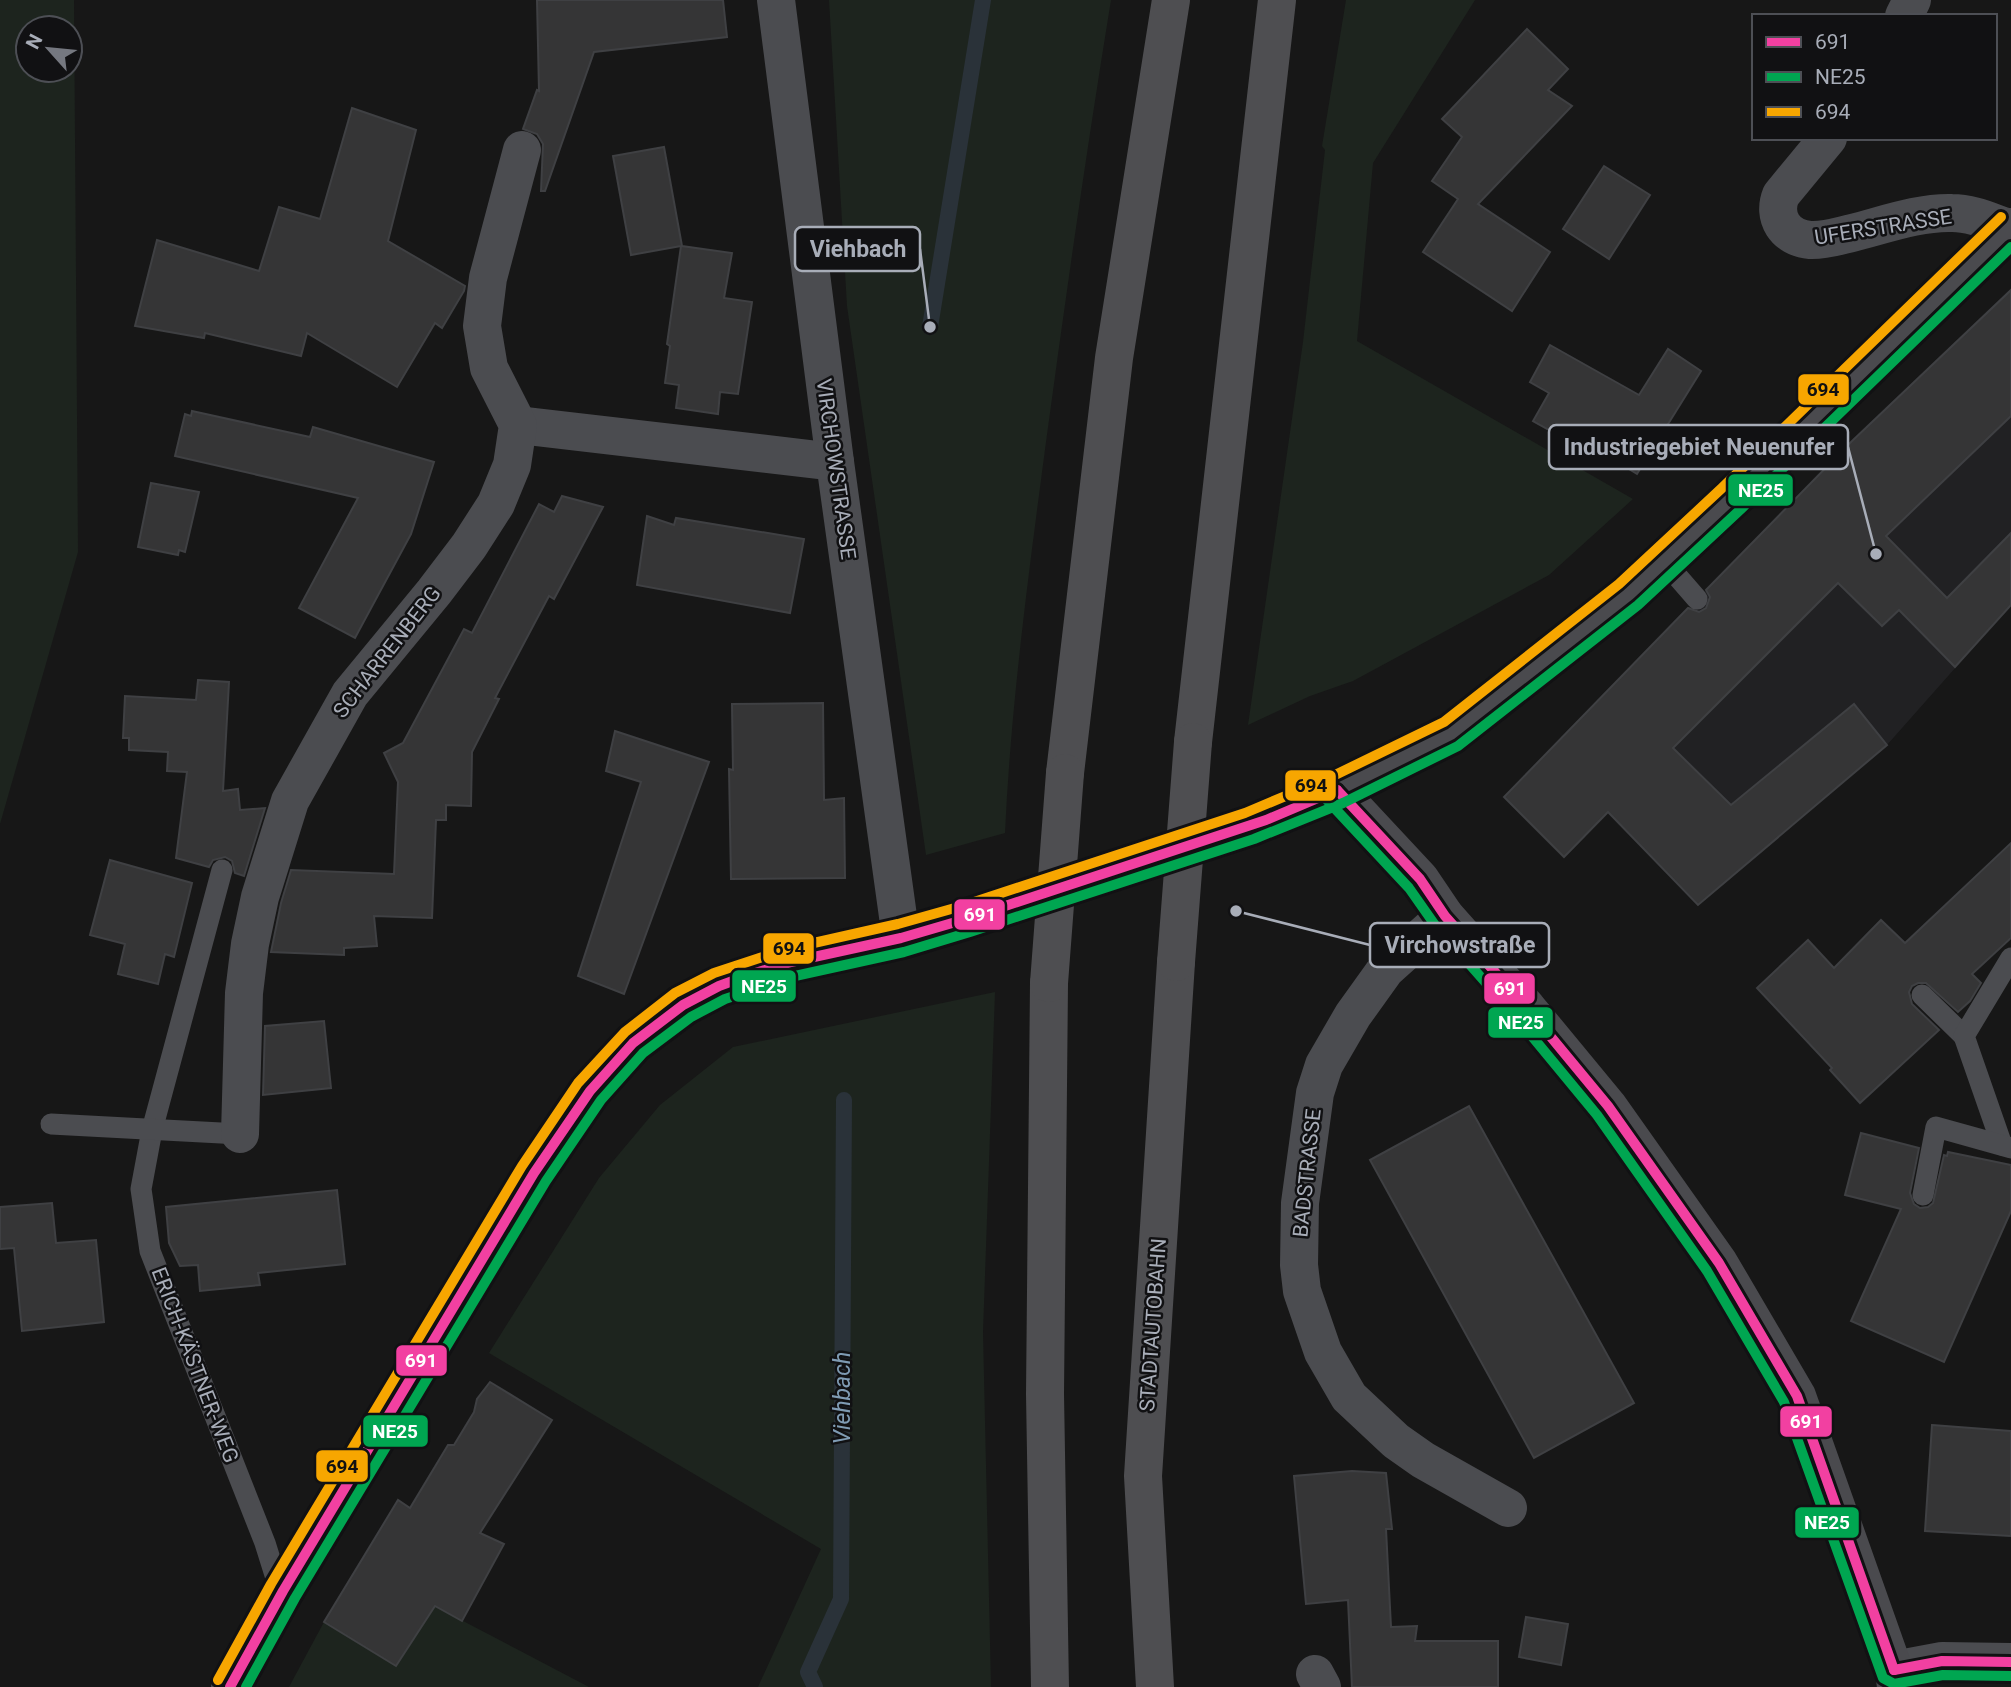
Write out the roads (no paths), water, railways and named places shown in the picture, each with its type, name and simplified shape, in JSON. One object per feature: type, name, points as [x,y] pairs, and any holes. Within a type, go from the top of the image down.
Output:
[{"type":"highway","points":[[1049,1687],[1045,1394],[1049,983],[1065,772],[1114,358],[1171,0]]},
{"type":"highway","name":"STADTAUTOBAHN","points":[[1155,1687],[1143,1476],[1176,962],[1193,742],[1277,0]]},
{"type":"street","name":"VIRCHOWSTRASSE","points":[[776,0],[835,462],[901,938]]},
{"type":"street","name":"UFERSTRASSE","points":[[1826,140],[1781,195],[1776,205],[1778,217],[1791,235],[1810,240],[1836,237],[1918,217],[1952,213],[1979,217],[2010,228]]},
{"type":"street","points":[[523,150],[488,278],[482,326],[489,368],[518,425],[835,462]]},
{"type":"street","points":[[230,1687],[281,1594],[534,1173],[590,1091],[633,1044],[683,1005],[719,986],[792,962],[901,938],[1250,826],[1337,790],[1451,734],[1628,595],[1732,498],[2010,228]]},
{"type":"street","name":"SCHARRENBERG","points":[[240,1134],[244,993],[250,944],[260,897],[289,801],[350,694],[434,592],[469,546],[496,504],[512,465],[518,425]]},
{"type":"street","points":[[1337,790],[1420,879],[1445,916],[1527,1008],[1608,1106],[1719,1262],[1797,1396],[1895,1678],[1942,1661],[2011,1662]]},
{"type":"street","name":"BADSTRASSE","points":[[1445,916],[1386,969],[1353,1015],[1324,1065],[1315,1093],[1300,1203],[1299,1265],[1302,1291],[1323,1352],[1349,1397],[1396,1441],[1423,1460],[1508,1508]]},
{"type":"lane","points":[[1664,561],[1697,599]]},
{"type":"lane","name":"ERICH-KÄSTNER-WEG","points":[[222,870],[152,1130],[141,1189],[150,1251],[265,1543],[281,1594]]},
{"type":"lane","points":[[1964,1036],[2011,958]]},
{"type":"lane","points":[[1922,995],[1964,1036],[2006,1147]]},
{"type":"lane","points":[[51,1124],[240,1134]]},
{"type":"lane","points":[[1923,1195],[1936,1127],[2006,1147]]},
{"type":"waterway","name":"Viehbach","points":[[930,327],[983,0]]},
{"type":"waterway","name":"Viehbach","points":[[815,1687],[808,1672],[841,1599],[844,1100]]},
{"type":"place","name":"Viehbach","points":[[930,327]]},
{"type":"place","name":"Industriegebiet Neuenufer","points":[[1876,554]]},
{"type":"place","name":"Virchowstraße","points":[[1236,911]]}]
